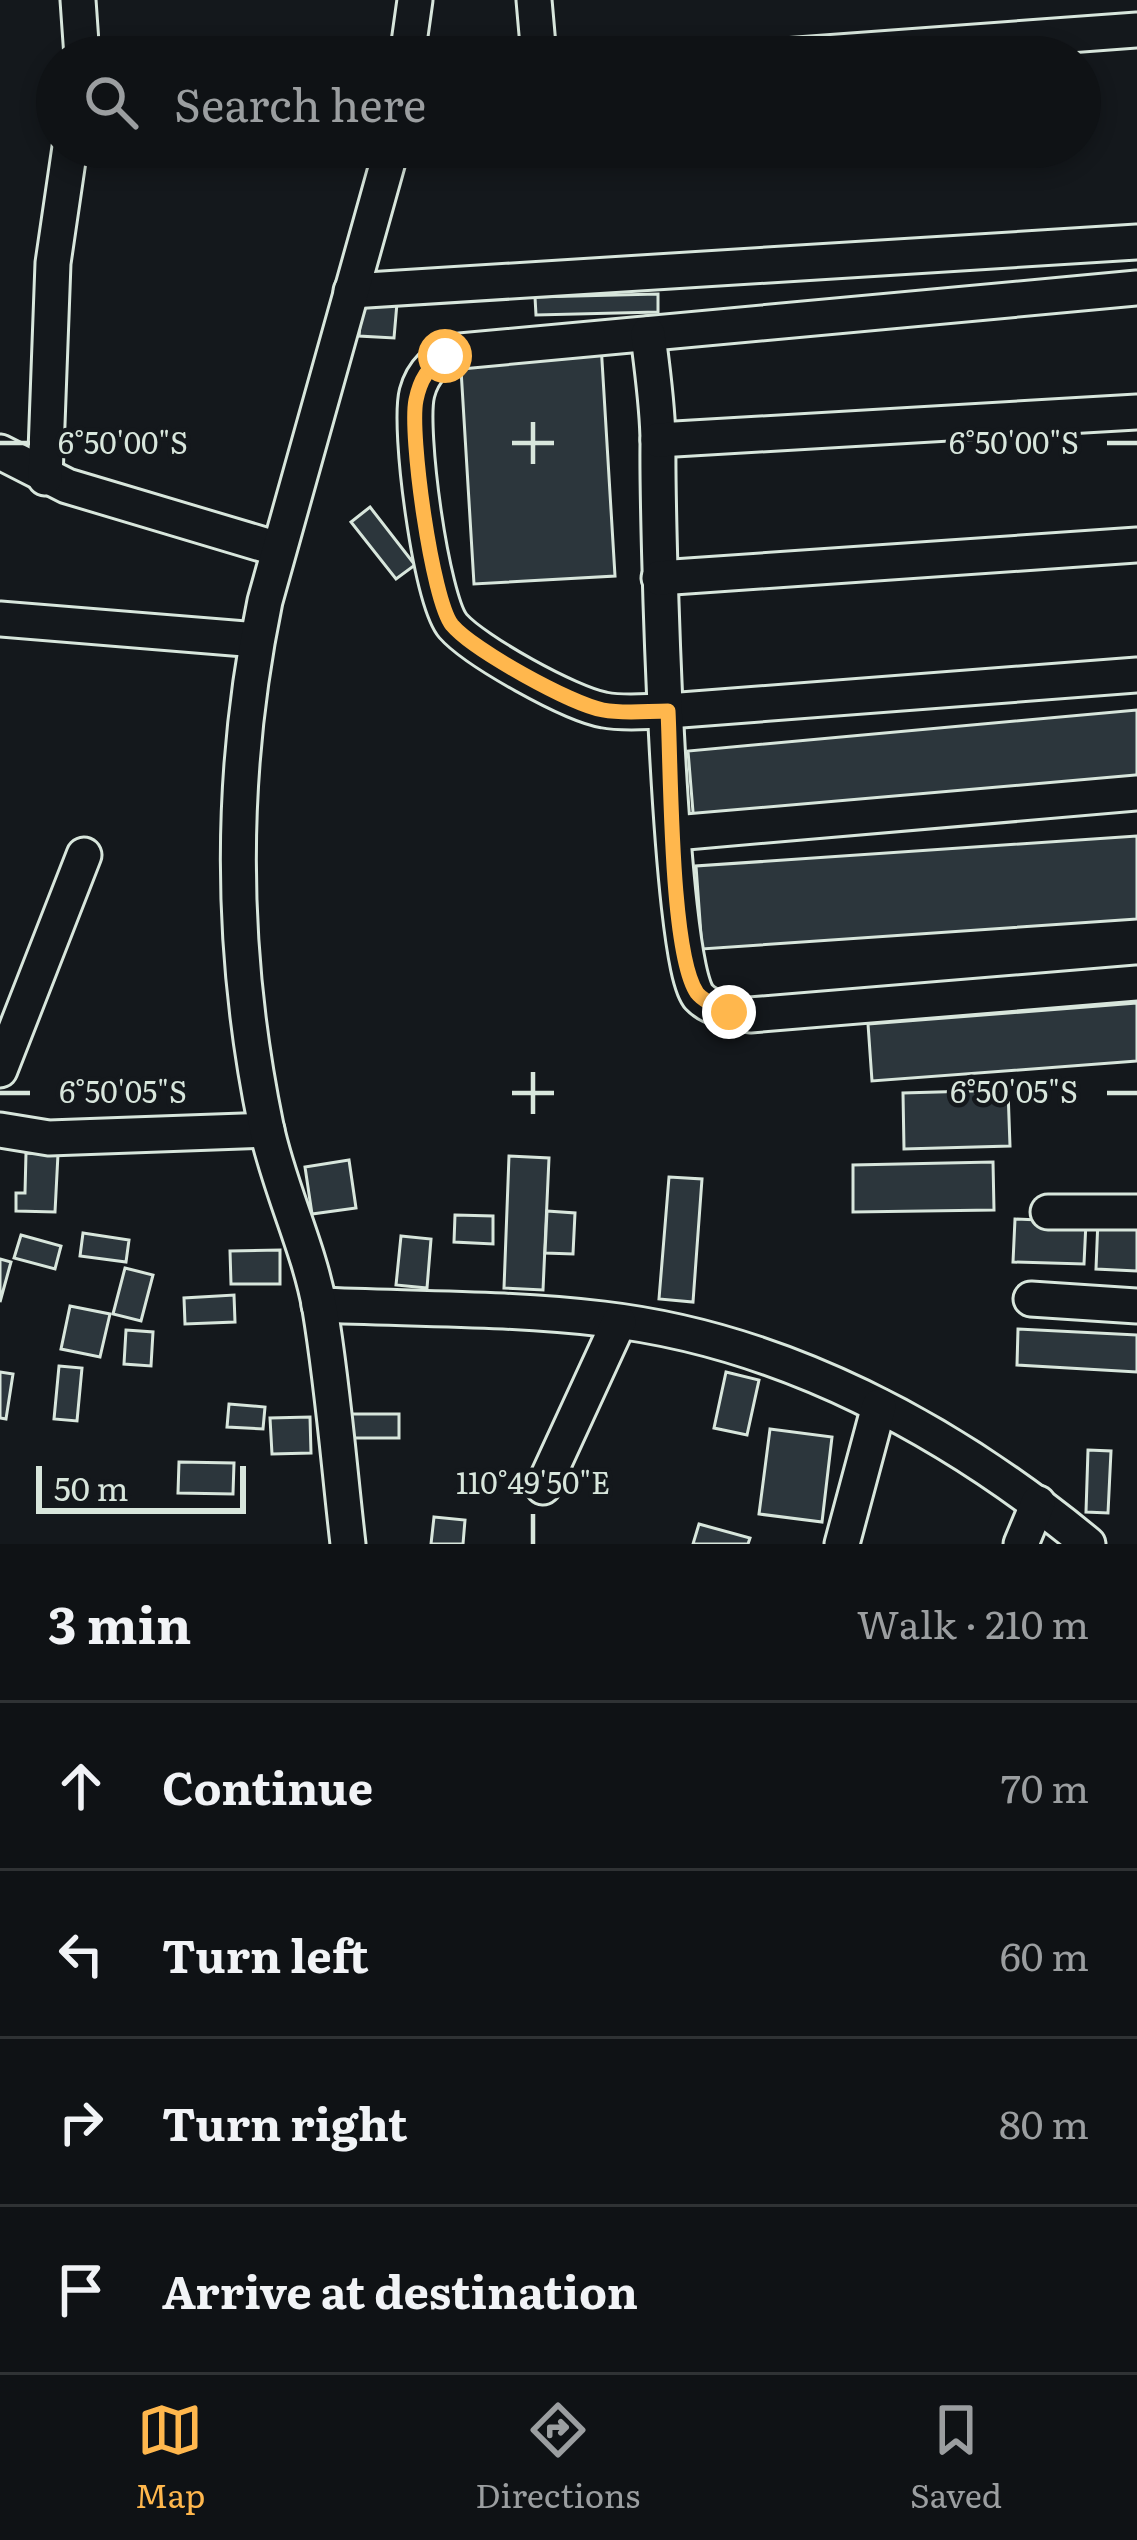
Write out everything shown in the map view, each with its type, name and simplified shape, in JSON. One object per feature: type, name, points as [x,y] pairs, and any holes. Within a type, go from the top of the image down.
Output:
[{"type":"street","points":[[78,0],[81,36]]},
{"type":"street","points":[[409,36],[415,0]]},
{"type":"street","points":[[534,0],[537,36]]},
{"type":"street","points":[[1055,36],[1137,30]]},
{"type":"street","points":[[45,478],[53,263],[67,168]]},
{"type":"street","points":[[348,1544],[319,1305],[267,1130],[247,1017],[238,908],[241,787],[257,640],[278,549],[386,168]]},
{"type":"street","points":[[351,291],[1137,242]]},
{"type":"street","points":[[1137,288],[497,345],[445,356],[432,364],[422,380],[413,415],[426,519],[449,622],[560,694],[604,710],[668,711],[1137,674]]},
{"type":"street","points":[[648,334],[658,440],[659,578],[675,833],[686,968],[699,997],[729,1012],[750,1015],[1137,983]]},
{"type":"street","points":[[658,440],[1137,412]]},
{"type":"street","points":[[0,452],[45,478],[278,549]]},
{"type":"street","points":[[659,578],[1137,545]]},
{"type":"street","points":[[0,619],[257,640]]},
{"type":"street","points":[[675,833],[1137,793]]},
{"type":"street","points":[[0,1070],[84,855]]},
{"type":"street","points":[[0,1130],[49,1138],[267,1130]]},
{"type":"street","points":[[1048,1212],[1137,1212]]},
{"type":"street","points":[[1031,1299],[1137,1306]]},
{"type":"street","points":[[319,1305],[619,1322],[759,1353],[879,1406],[1038,1503],[1088,1544]]},
{"type":"street","points":[[542,1486],[619,1322]]},
{"type":"street","points":[[842,1544],[879,1406]]},
{"type":"street","points":[[1021,1544],[1038,1503]]},
{"type":"building","points":[[658,294],[658,312],[536,315],[535,297]]},
{"type":"building","points":[[362,301],[397,303],[394,338],[359,336]]},
{"type":"building","points":[[601,344],[615,576],[474,584],[460,353]]},
{"type":"building","points":[[370,507],[415,565],[396,579],[351,522]]},
{"type":"building","points":[[1137,710],[1137,783],[694,824],[688,751]]},
{"type":"building","points":[[1137,836],[1137,919],[702,949],[696,866]]},
{"type":"building","points":[[1137,1003],[1137,1061],[872,1081],[868,1024]]},
{"type":"building","points":[[1008,1090],[1010,1146],[904,1149],[903,1093]]},
{"type":"building","points":[[26,1153],[58,1154],[55,1212],[16,1211],[16,1193],[25,1193]]},
{"type":"building","points":[[509,1156],[549,1158],[543,1290],[504,1288]]},
{"type":"building","points":[[349,1160],[356,1208],[312,1214],[305,1167]]},
{"type":"building","points":[[993,1162],[994,1210],[853,1212],[853,1165]]},
{"type":"building","points":[[669,1177],[702,1179],[693,1302],[659,1299]]},
{"type":"building","points":[[547,1211],[575,1213],[573,1254],[545,1253]]},
{"type":"building","points":[[455,1215],[493,1216],[493,1244],[454,1242]]},
{"type":"building","points":[[1015,1219],[1086,1222],[1084,1264],[1013,1262]]},
{"type":"building","points":[[1098,1219],[1137,1221],[1137,1271],[1096,1269]]},
{"type":"building","points":[[83,1233],[129,1240],[126,1262],[80,1256]]},
{"type":"building","points":[[21,1235],[61,1246],[55,1269],[14,1258]]},
{"type":"building","points":[[401,1236],[431,1239],[427,1288],[396,1285]]},
{"type":"building","points":[[280,1250],[280,1284],[231,1284],[230,1251]]},
{"type":"building","points":[[0,1259],[11,1262],[0,1302]]},
{"type":"building","points":[[125,1268],[153,1275],[141,1321],[113,1314]]},
{"type":"building","points":[[234,1295],[235,1322],[185,1324],[184,1298]]},
{"type":"building","points":[[70,1306],[110,1314],[100,1357],[61,1349]]},
{"type":"building","points":[[1018,1329],[1137,1335],[1137,1372],[1017,1365]]},
{"type":"building","points":[[126,1330],[153,1332],[151,1366],[124,1364]]},
{"type":"building","points":[[59,1366],[82,1368],[77,1421],[54,1419]]},
{"type":"building","points":[[0,1372],[13,1374],[6,1419],[0,1418]]},
{"type":"building","points":[[726,1372],[759,1380],[747,1435],[714,1428]]},
{"type":"building","points":[[229,1404],[265,1407],[263,1429],[227,1427]]},
{"type":"building","points":[[345,1414],[399,1414],[399,1438],[345,1438]]},
{"type":"building","points":[[310,1417],[311,1453],[272,1454],[270,1418]]},
{"type":"building","points":[[770,1429],[832,1437],[822,1522],[759,1514]]},
{"type":"building","points":[[1088,1450],[1111,1451],[1108,1513],[1086,1512]]},
{"type":"building","points":[[179,1462],[234,1463],[233,1494],[178,1493]]},
{"type":"building","points":[[434,1517],[465,1520],[463,1544],[431,1544]]},
{"type":"building","points":[[699,1524],[750,1538],[748,1544],[693,1544]]},
{"type":"route","points":[[445,356],[432,364],[422,380],[413,415],[422,500],[440,598],[449,622],[560,694],[604,710],[668,711],[678,906],[686,968],[699,997],[729,1012]]}]
